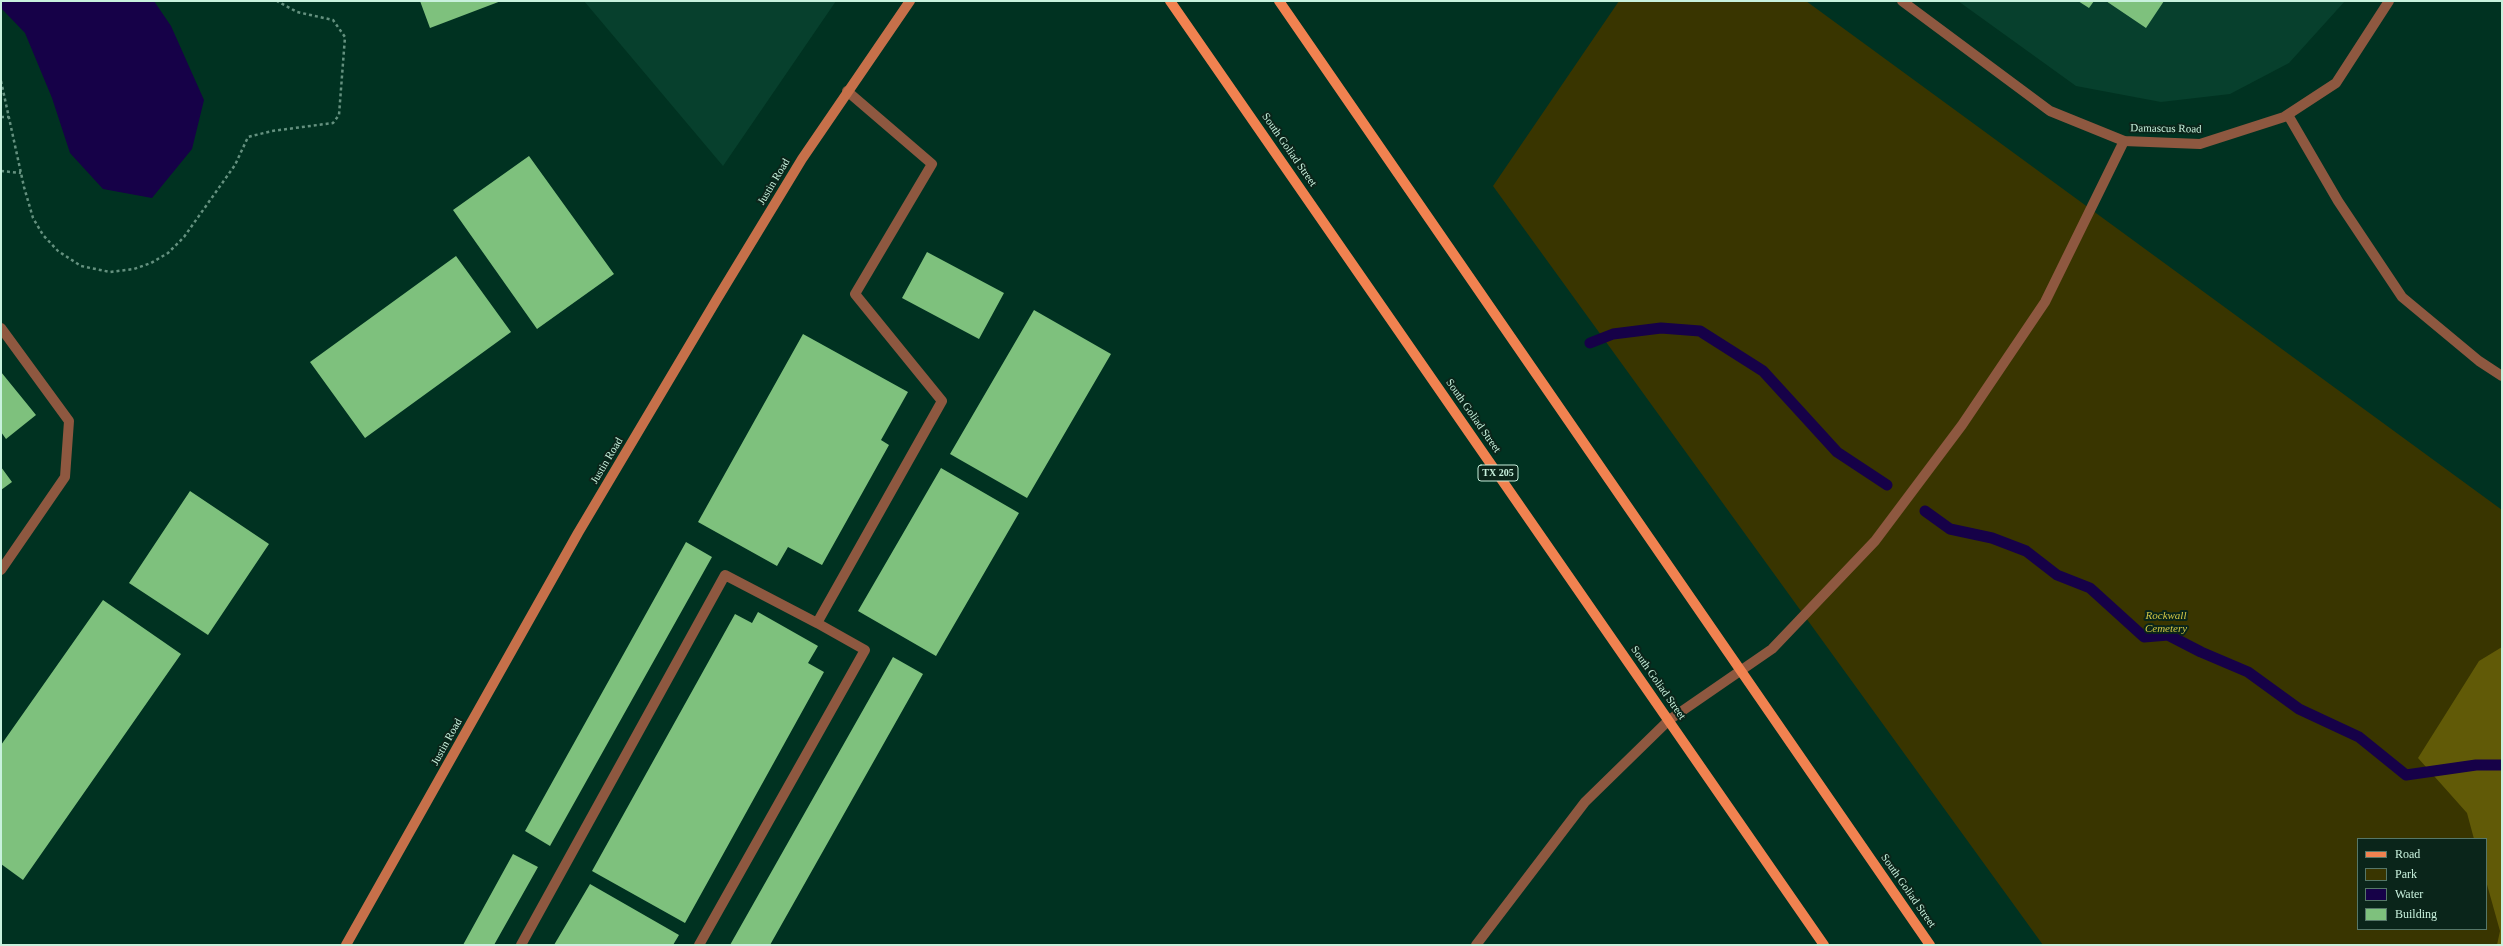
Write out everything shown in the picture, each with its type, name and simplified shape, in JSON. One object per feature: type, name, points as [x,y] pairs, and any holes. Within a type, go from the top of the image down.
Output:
[{"type":"main road","name":"South Goliad Street","points":[[1170,1],[1824,945]]},
{"type":"main road","name":"South Goliad Street","points":[[1279,1],[1930,945]]},
{"type":"street","name":"Justin Road","points":[[346,945],[578,533],[802,159],[847,91],[910,1]]},
{"type":"street","name":"Damascus Road","points":[[1902,1],[2050,111],[2124,140],[2200,144],[2288,114],[2336,83],[2389,1]]},
{"type":"street","points":[[817,623],[942,401],[855,294],[932,164],[847,91]]},
{"type":"street","points":[[2288,114],[2338,201],[2402,297],[2479,362],[2502,376]]},
{"type":"street","points":[[1476,945],[1585,802],[1669,720],[1772,649],[1875,541],[1930,470],[1998,374],[2045,302],[2124,140]]},
{"type":"street","points":[[1,328],[69,421],[65,477],[1,570]]},
{"type":"street","points":[[521,945],[725,575],[865,650],[699,945]]},
{"type":"path","points":[[1,81],[32,218],[42,235],[58,251],[81,266],[110,272],[134,269],[151,263],[168,253],[184,237],[235,165],[248,138],[272,131],[333,123],[339,115],[346,37],[333,20],[297,12],[277,1]]},
{"type":"path","points":[[1,117],[9,117]]},
{"type":"path","points":[[1,171],[21,173]]},
{"type":"shaded area","points":[[584,1],[836,1],[723,166]]},
{"type":"shaded area","points":[[1958,1],[2345,1],[2289,63],[2230,94],[2161,102],[2076,86]]},
{"type":"shaded area","points":[[2502,647],[2502,945],[2497,945],[2500,931],[2487,885],[2487,838],[2474,838],[2467,813],[2418,758],[2479,661]]},
{"type":"green space","name":"Rockwall Cemetery","points":[[1619,1],[1806,1],[2502,510],[2502,945],[2043,945],[1493,186]]},
{"type":"water","points":[[1,1],[154,1],[171,26],[204,100],[192,149],[152,198],[103,189],[70,153],[52,98],[25,33],[1,8]]},
{"type":"building","points":[[420,1],[501,1],[430,28]]},
{"type":"building","points":[[2078,1],[2094,1],[2089,8]]},
{"type":"building","points":[[2106,1],[2164,1],[2146,28]]},
{"type":"building","points":[[529,156],[614,274],[537,329],[453,210]]},
{"type":"building","points":[[927,252],[1004,293],[979,339],[902,298]]},
{"type":"building","points":[[456,256],[511,332],[365,438],[310,362]]},
{"type":"building","points":[[1034,310],[1111,354],[1027,498],[950,454]]},
{"type":"building","points":[[803,334],[908,392],[881,440],[889,445],[822,565],[788,547],[777,566],[698,522]]},
{"type":"building","points":[[1,372],[36,415],[6,439],[1,432]]},
{"type":"building","points":[[1,467],[12,482],[1,490]]},
{"type":"building","points":[[941,468],[1019,513],[936,656],[858,611]]},
{"type":"building","points":[[190,491],[269,544],[208,635],[129,583]]},
{"type":"building","points":[[686,542],[712,557],[550,846],[525,831]]},
{"type":"building","points":[[103,600],[181,654],[23,880],[1,864],[1,745]]},
{"type":"building","points":[[758,612],[818,646],[808,663],[824,672],[685,923],[592,871],[735,614],[752,623]]},
{"type":"building","points":[[893,657],[923,674],[770,945],[730,945]]},
{"type":"building","points":[[513,854],[538,867],[494,945],[463,945]]},
{"type":"building","points":[[590,884],[679,935],[673,945],[554,945]]},
{"type":"waterway","points":[[1590,343],[1613,334],[1661,328],[1700,331],[1763,371],[1837,452],[1887,485]]},
{"type":"waterway","points":[[1925,511],[1950,529],[1992,538],[2026,551],[2057,575],[2090,588],[2144,637],[2168,635],[2201,652],[2248,672],[2299,709],[2359,737],[2406,775],[2476,765],[2502,765]]}]
